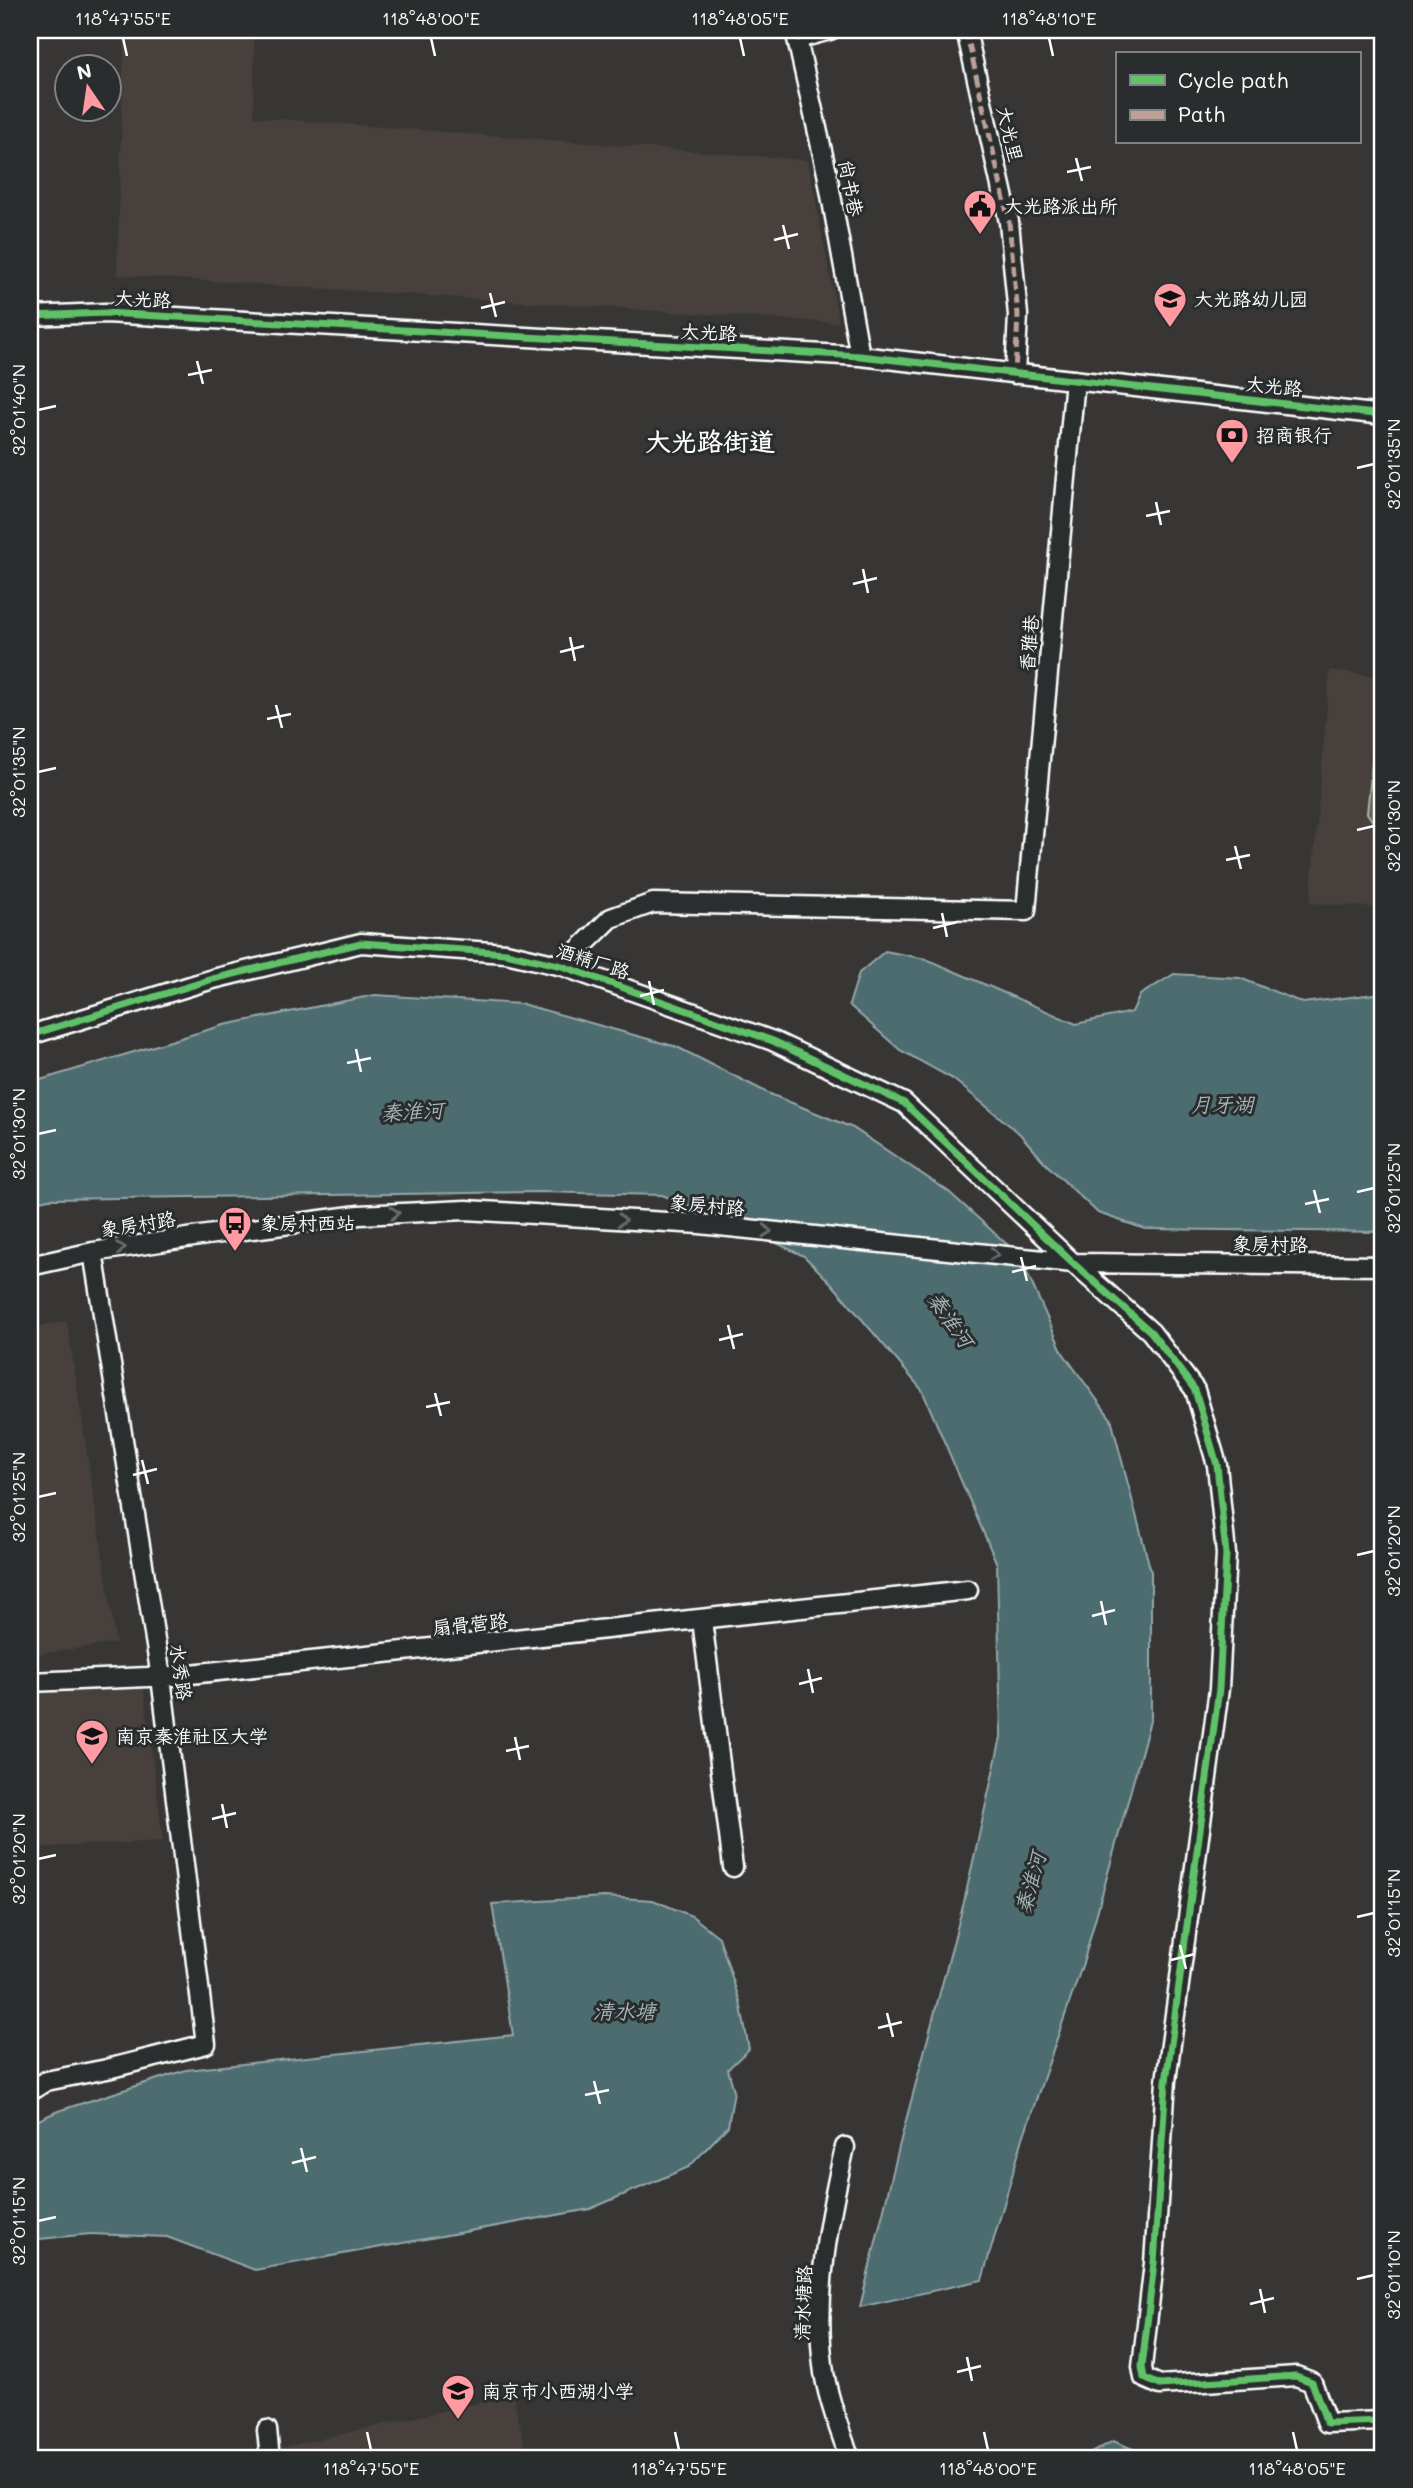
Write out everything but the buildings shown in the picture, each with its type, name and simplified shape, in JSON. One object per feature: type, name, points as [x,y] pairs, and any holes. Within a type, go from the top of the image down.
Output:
[{"type":"street","points":[[796,35],[830,30]]},
{"type":"street","name":"大光里","points":[[966,30],[1009,222],[1018,314],[1015,374]]},
{"type":"street","name":"尚书巷","points":[[796,35],[827,173],[860,356]]},
{"type":"street","name":"大光路","points":[[30,316],[106,313],[860,356],[1383,415]]},
{"type":"street","name":"香雅巷","points":[[562,966],[611,918],[653,903],[1026,911],[1075,380]]},
{"type":"street","name":"酒精厂路","points":[[30,1035],[213,979],[361,943],[506,953],[562,966],[773,1041],[904,1103],[1073,1263],[1151,1332],[1195,1390],[1217,1465],[1226,1554],[1219,1689],[1166,2081],[1154,2263],[1142,2367],[1144,2378],[1160,2385],[1296,2376],[1312,2382],[1327,2423],[1383,2421]]},
{"type":"street","name":"象房村路","points":[[30,1266],[93,1252],[359,1215],[466,1210],[699,1224],[1073,1263],[1383,1266]]},
{"type":"street","name":"水秀路","points":[[30,2091],[46,2081],[206,2044],[161,1677],[93,1252]]},
{"type":"street","name":"扇骨营路","points":[[30,1682],[161,1677],[968,1590]]},
{"type":"street","points":[[702,1620],[733,1867]]},
{"type":"street","name":"清水塘路","points":[[845,2147],[836,2189],[821,2299],[823,2367],[850,2458]]},
{"type":"street","points":[[267,2430],[270,2458]]},
{"type":"shaded area","points":[[118,30],[254,30],[254,117],[808,160],[839,323],[117,275],[124,40]]},
{"type":"shaded area","points":[[1330,670],[1383,677],[1383,908],[1310,903]]},
{"type":"shaded area","points":[[67,1321],[116,1643],[30,1655],[30,1328]]},
{"type":"shaded area","name":"南京秦淮社区大学","points":[[143,1682],[163,1841],[30,1848],[30,1692]]},
{"type":"shaded area","name":"南京市小西湖小学","points":[[513,2395],[528,2458],[282,2458],[280,2448]]},
{"type":"green space","points":[[1383,711],[1383,831],[1367,813],[1376,727]]},
{"type":"water","name":"月牙湖","points":[[885,951],[926,959],[1076,1024],[1132,1012],[1140,995],[1174,974],[1240,978],[1303,1003],[1383,993],[1383,1232],[1145,1229],[1098,1213],[1047,1165],[1020,1134],[953,1079],[900,1050],[849,1005],[859,973]]},
{"type":"water","name":"秦淮河","points":[[375,995],[522,1004],[677,1047],[770,1094],[853,1128],[949,1192],[1019,1255],[1063,1353],[1111,1419],[1151,1572],[1151,1717],[1084,1960],[1023,2138],[982,2280],[860,2307],[964,1902],[1001,1737],[997,1564],[922,1390],[832,1284],[804,1256],[730,1221],[662,1195],[538,1192],[49,1199],[30,1203],[30,1083],[224,1025]]},
{"type":"water","name":"清水塘","points":[[604,1897],[653,1900],[692,1916],[719,1937],[740,2002],[749,2049],[728,2069],[734,2091],[728,2126],[689,2167],[590,2209],[255,2270],[167,2237],[90,2234],[30,2240],[30,2124],[58,2111],[186,2070],[513,2035],[492,1904]]},
{"type":"water","points":[[1113,2441],[1155,2458],[1082,2458]]},
{"type":"marked path","points":[[797,39],[830,30]]},
{"type":"marked path","points":[[966,30],[1009,222],[1018,315],[1015,374]]},
{"type":"cycle path","points":[[30,316],[106,313],[860,356],[1383,415]]},
{"type":"cycle path","points":[[30,1035],[213,979],[361,943],[506,953],[562,966],[773,1041],[904,1103],[1073,1263],[1151,1332],[1195,1390],[1217,1465],[1226,1554],[1219,1689],[1166,2081],[1154,2263],[1142,2367],[1144,2378],[1160,2385],[1296,2376],[1312,2382],[1327,2423],[1383,2421]]},
{"type":"place","name":"大光路派出所","points":[[980,236]]},
{"type":"place","name":"大光路幼儿园","points":[[1170,329]]},
{"type":"place","name":"招商银行","points":[[1232,465]]},
{"type":"place","name":"象房村西站","points":[[235,1253]]},
{"type":"place","name":"南京秦淮社区大学","points":[[92,1766]]},
{"type":"place","name":"南京市小西湖小学","points":[[458,2421]]},
{"type":"district","name":"大光路街道","points":[[710,442]]}]
